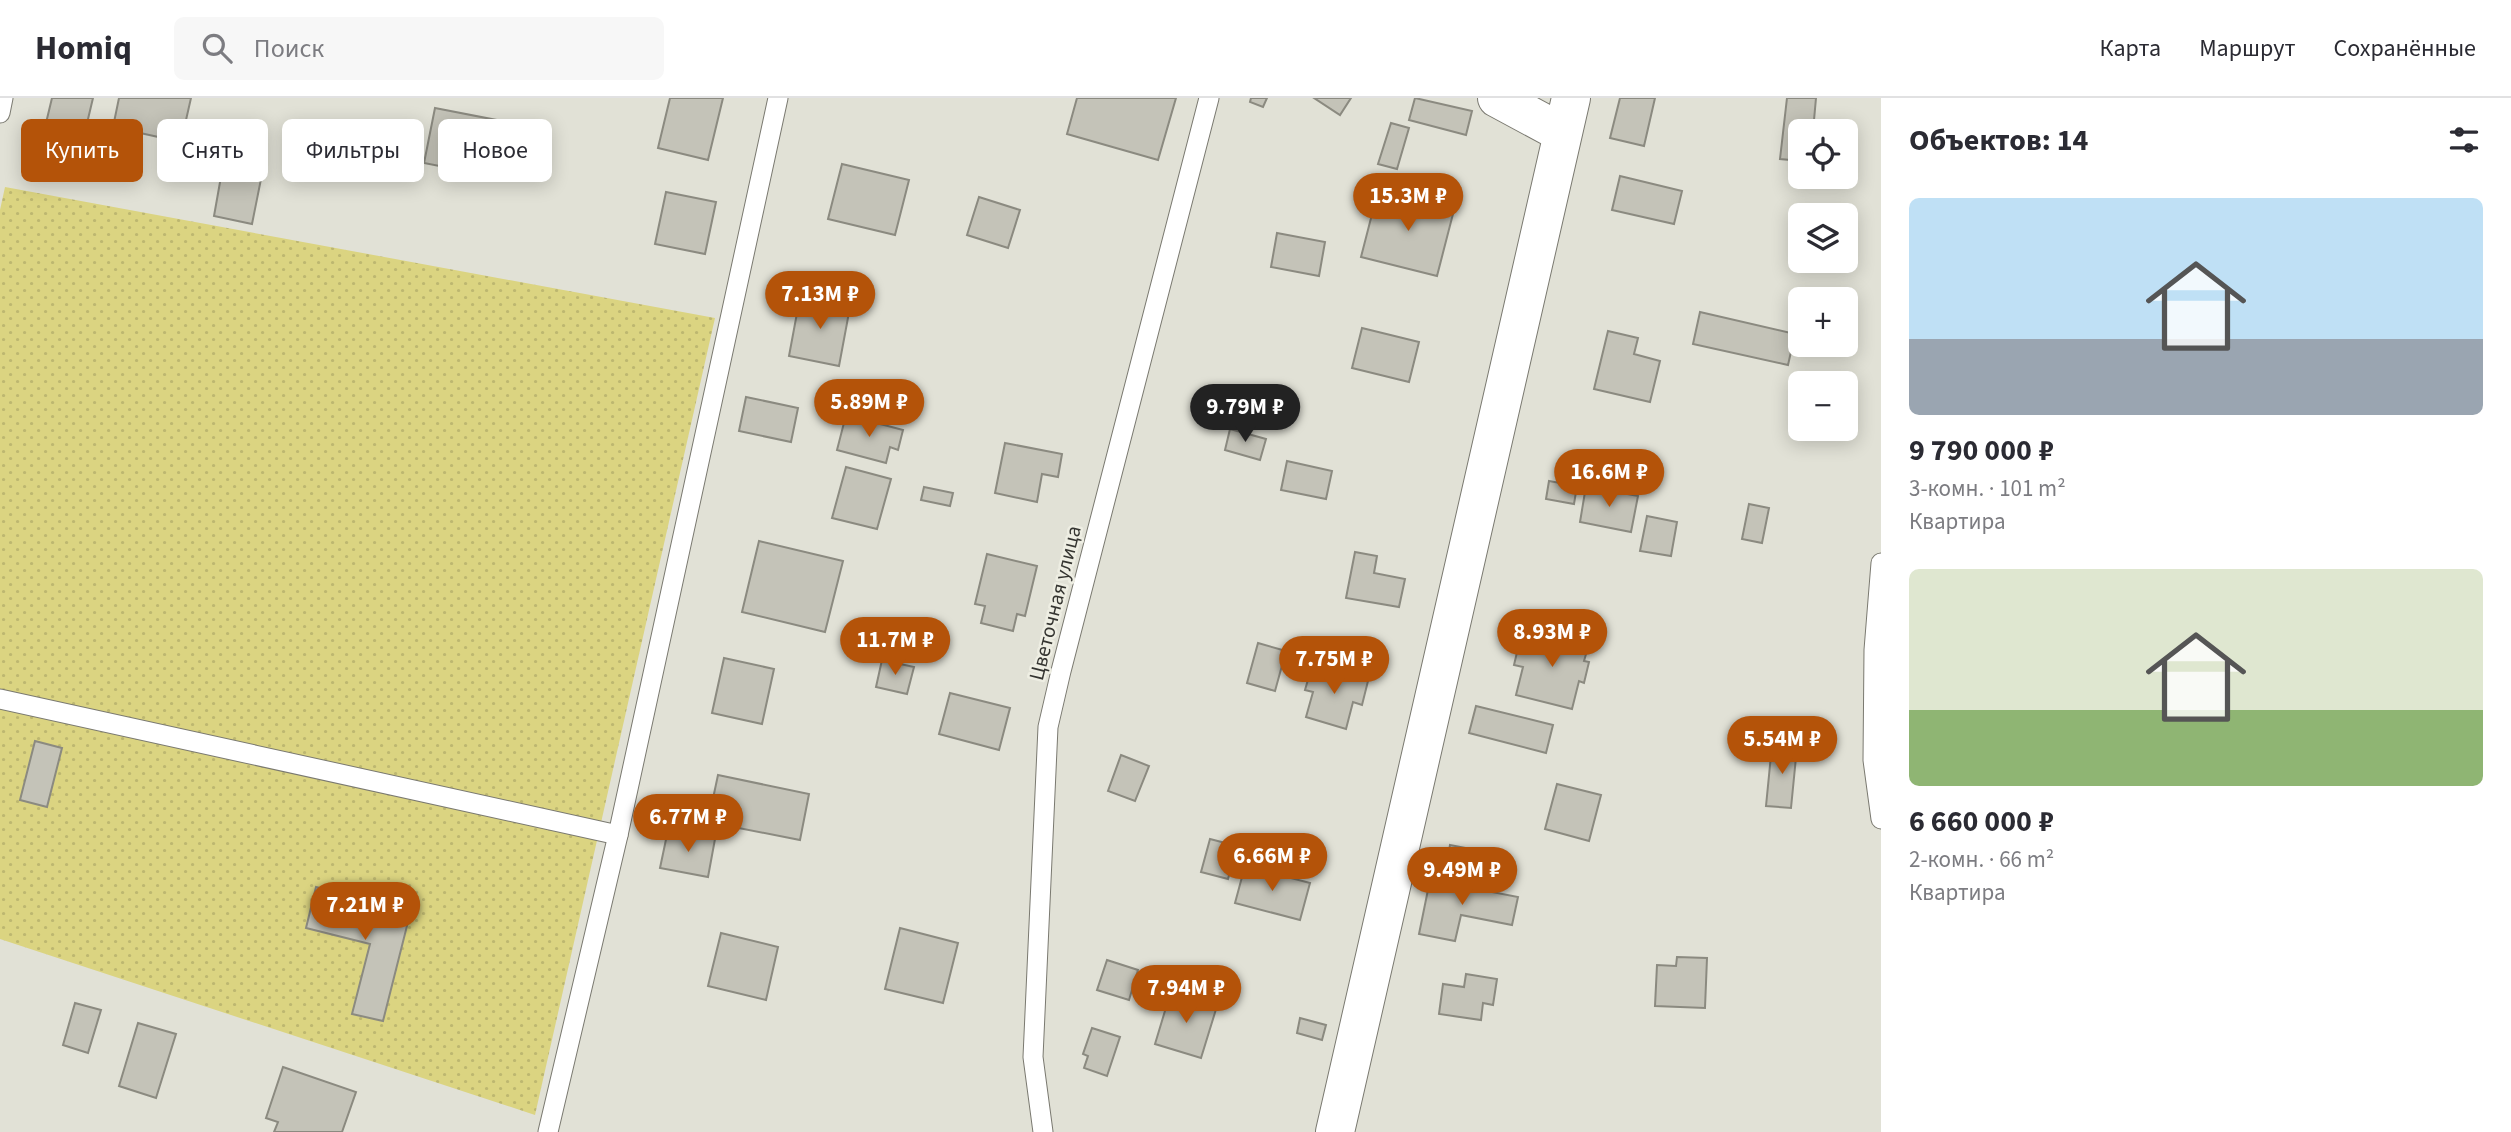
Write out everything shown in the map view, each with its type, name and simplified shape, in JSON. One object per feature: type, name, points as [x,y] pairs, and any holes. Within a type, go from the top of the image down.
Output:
[{"type":"street","points":[[1335,1132],[1567,115],[1497,98]]},
{"type":"lane","points":[[0,113],[3,98]]},
{"type":"lane","points":[[548,1132],[618,835],[778,98]]},
{"type":"lane","name":"Цветочная улица","points":[[1043,1132],[1032,1057],[1048,727],[1060,671],[1209,98]]},
{"type":"lane","points":[[1881,563],[1874,650],[1881,819]]},
{"type":"lane","points":[[0,699],[618,835]]},
{"type":"shaded area","points":[[5,187],[715,318],[535,1115],[0,939],[0,210]]},
{"type":"building","points":[[52,98],[93,98],[88,119],[47,119]]},
{"type":"building","points":[[119,98],[191,98],[186,119],[157,119],[157,137],[143,134],[143,119],[115,119]]},
{"type":"building","points":[[670,98],[723,98],[708,160],[658,148]]},
{"type":"building","points":[[1077,98],[1176,98],[1158,160],[1067,134]]},
{"type":"building","points":[[1251,98],[1267,98],[1263,107],[1250,102]]},
{"type":"building","points":[[1314,98],[1351,98],[1340,115]]},
{"type":"building","points":[[1415,98],[1472,111],[1466,135],[1409,120]]},
{"type":"building","points":[[1620,98],[1655,98],[1644,146],[1610,138]]},
{"type":"building","points":[[1787,98],[1816,98],[1814,119],[1788,119],[1788,160],[1780,159]]},
{"type":"building","points":[[435,108],[491,119],[438,119],[438,166],[424,163]]},
{"type":"building","points":[[1391,123],[1409,128],[1397,169],[1378,164]]},
{"type":"building","points":[[842,164],[909,180],[895,235],[828,219]]},
{"type":"building","points":[[1620,176],[1682,191],[1674,224],[1612,210]]},
{"type":"building","points":[[220,182],[260,182],[252,224],[214,216]]},
{"type":"building","points":[[1378,191],[1454,210],[1437,276],[1361,257]]},
{"type":"building","points":[[666,192],[716,202],[705,254],[655,244]]},
{"type":"building","points":[[979,197],[1020,210],[1008,248],[967,235]]},
{"type":"building","points":[[1277,233],[1325,242],[1319,276],[1271,267]]},
{"type":"building","points":[[800,297],[850,307],[839,366],[789,356]]},
{"type":"building","points":[[1700,312],[1788,332],[1790,357],[1788,365],[1693,344]]},
{"type":"building","points":[[1362,328],[1419,342],[1409,382],[1352,368]]},
{"type":"building","points":[[1608,331],[1638,338],[1634,354],[1660,361],[1650,402],[1594,389]]},
{"type":"building","points":[[746,397],[798,408],[791,442],[739,431]]},
{"type":"building","points":[[846,415],[903,430],[898,450],[890,447],[886,463],[837,450]]},
{"type":"building","points":[[1230,429],[1266,439],[1260,460],[1225,450]]},
{"type":"building","points":[[1005,443],[1062,454],[1058,477],[1042,474],[1037,502],[995,493]]},
{"type":"building","points":[[1287,461],[1332,471],[1326,499],[1281,490]]},
{"type":"building","points":[[846,467],[891,479],[877,529],[832,518]]},
{"type":"building","points":[[1549,481],[1577,486],[1574,504],[1546,499]]},
{"type":"building","points":[[1586,486],[1638,496],[1631,532],[1580,522]]},
{"type":"building","points":[[924,487],[953,493],[950,506],[921,500]]},
{"type":"building","points":[[1749,504],[1769,508],[1762,543],[1742,539]]},
{"type":"building","points":[[1647,516],[1677,522],[1671,556],[1640,551]]},
{"type":"building","points":[[759,541],[843,561],[825,632],[742,612]]},
{"type":"building","points":[[1355,552],[1377,556],[1374,573],[1405,579],[1399,607],[1346,598]]},
{"type":"building","points":[[987,554],[1037,566],[1025,616],[1017,614],[1013,631],[981,623],[985,606],[975,604]]},
{"type":"building","points":[[1532,630],[1589,644],[1584,661],[1589,662],[1584,683],[1579,681],[1572,709],[1516,695],[1523,667],[1514,665],[1519,644],[1528,647]]},
{"type":"building","points":[[1258,643],[1286,651],[1275,691],[1247,683]]},
{"type":"building","points":[[724,658],[774,669],[762,724],[712,713]]},
{"type":"building","points":[[882,660],[914,667],[907,694],[876,687]]},
{"type":"building","points":[[1312,666],[1368,681],[1362,705],[1353,702],[1346,729],[1306,717],[1313,692],[1305,690]]},
{"type":"building","points":[[950,693],[1010,708],[999,750],[939,734]]},
{"type":"building","points":[[1476,706],[1553,725],[1546,753],[1469,733]]},
{"type":"building","points":[[35,741],[62,748],[47,807],[20,800]]},
{"type":"building","points":[[1772,745],[1797,747],[1791,808],[1766,806]]},
{"type":"building","points":[[1121,755],[1149,766],[1135,801],[1108,791]]},
{"type":"building","points":[[718,775],[809,794],[800,840],[708,822]]},
{"type":"building","points":[[1557,784],[1601,795],[1589,841],[1545,829]]},
{"type":"building","points":[[668,830],[715,839],[708,877],[660,868]]},
{"type":"building","points":[[1210,839],[1237,846],[1228,879],[1201,872]]},
{"type":"building","points":[[1450,845],[1502,855],[1498,877],[1446,867]]},
{"type":"building","points":[[1245,866],[1310,883],[1300,920],[1235,903]]},
{"type":"building","points":[[1431,875],[1467,882],[1466,887],[1518,897],[1512,925],[1461,915],[1455,941],[1419,934]]},
{"type":"building","points":[[316,887],[411,910],[383,1021],[352,1014],[370,944],[306,928]]},
{"type":"building","points":[[900,928],[958,943],[943,1003],[885,989]]},
{"type":"building","points":[[721,933],[778,947],[766,1000],[708,986]]},
{"type":"building","points":[[1677,957],[1707,958],[1705,1008],[1655,1006],[1657,965],[1676,966]]},
{"type":"building","points":[[1107,960],[1138,970],[1129,1000],[1097,990]]},
{"type":"building","points":[[1466,974],[1497,979],[1493,1005],[1483,1003],[1481,1020],[1439,1014],[1443,984],[1464,987]]},
{"type":"building","points":[[1171,991],[1217,1006],[1201,1058],[1155,1044]]},
{"type":"building","points":[[75,1003],[101,1010],[88,1053],[63,1045]]},
{"type":"building","points":[[1300,1018],[1326,1025],[1322,1040],[1297,1033]]},
{"type":"building","points":[[138,1023],[176,1034],[156,1098],[119,1086]]},
{"type":"building","points":[[1092,1028],[1120,1037],[1107,1076],[1084,1068],[1088,1056],[1083,1054]]},
{"type":"building","points":[[283,1067],[356,1092],[342,1132],[274,1132],[278,1122],[266,1118]]}]
